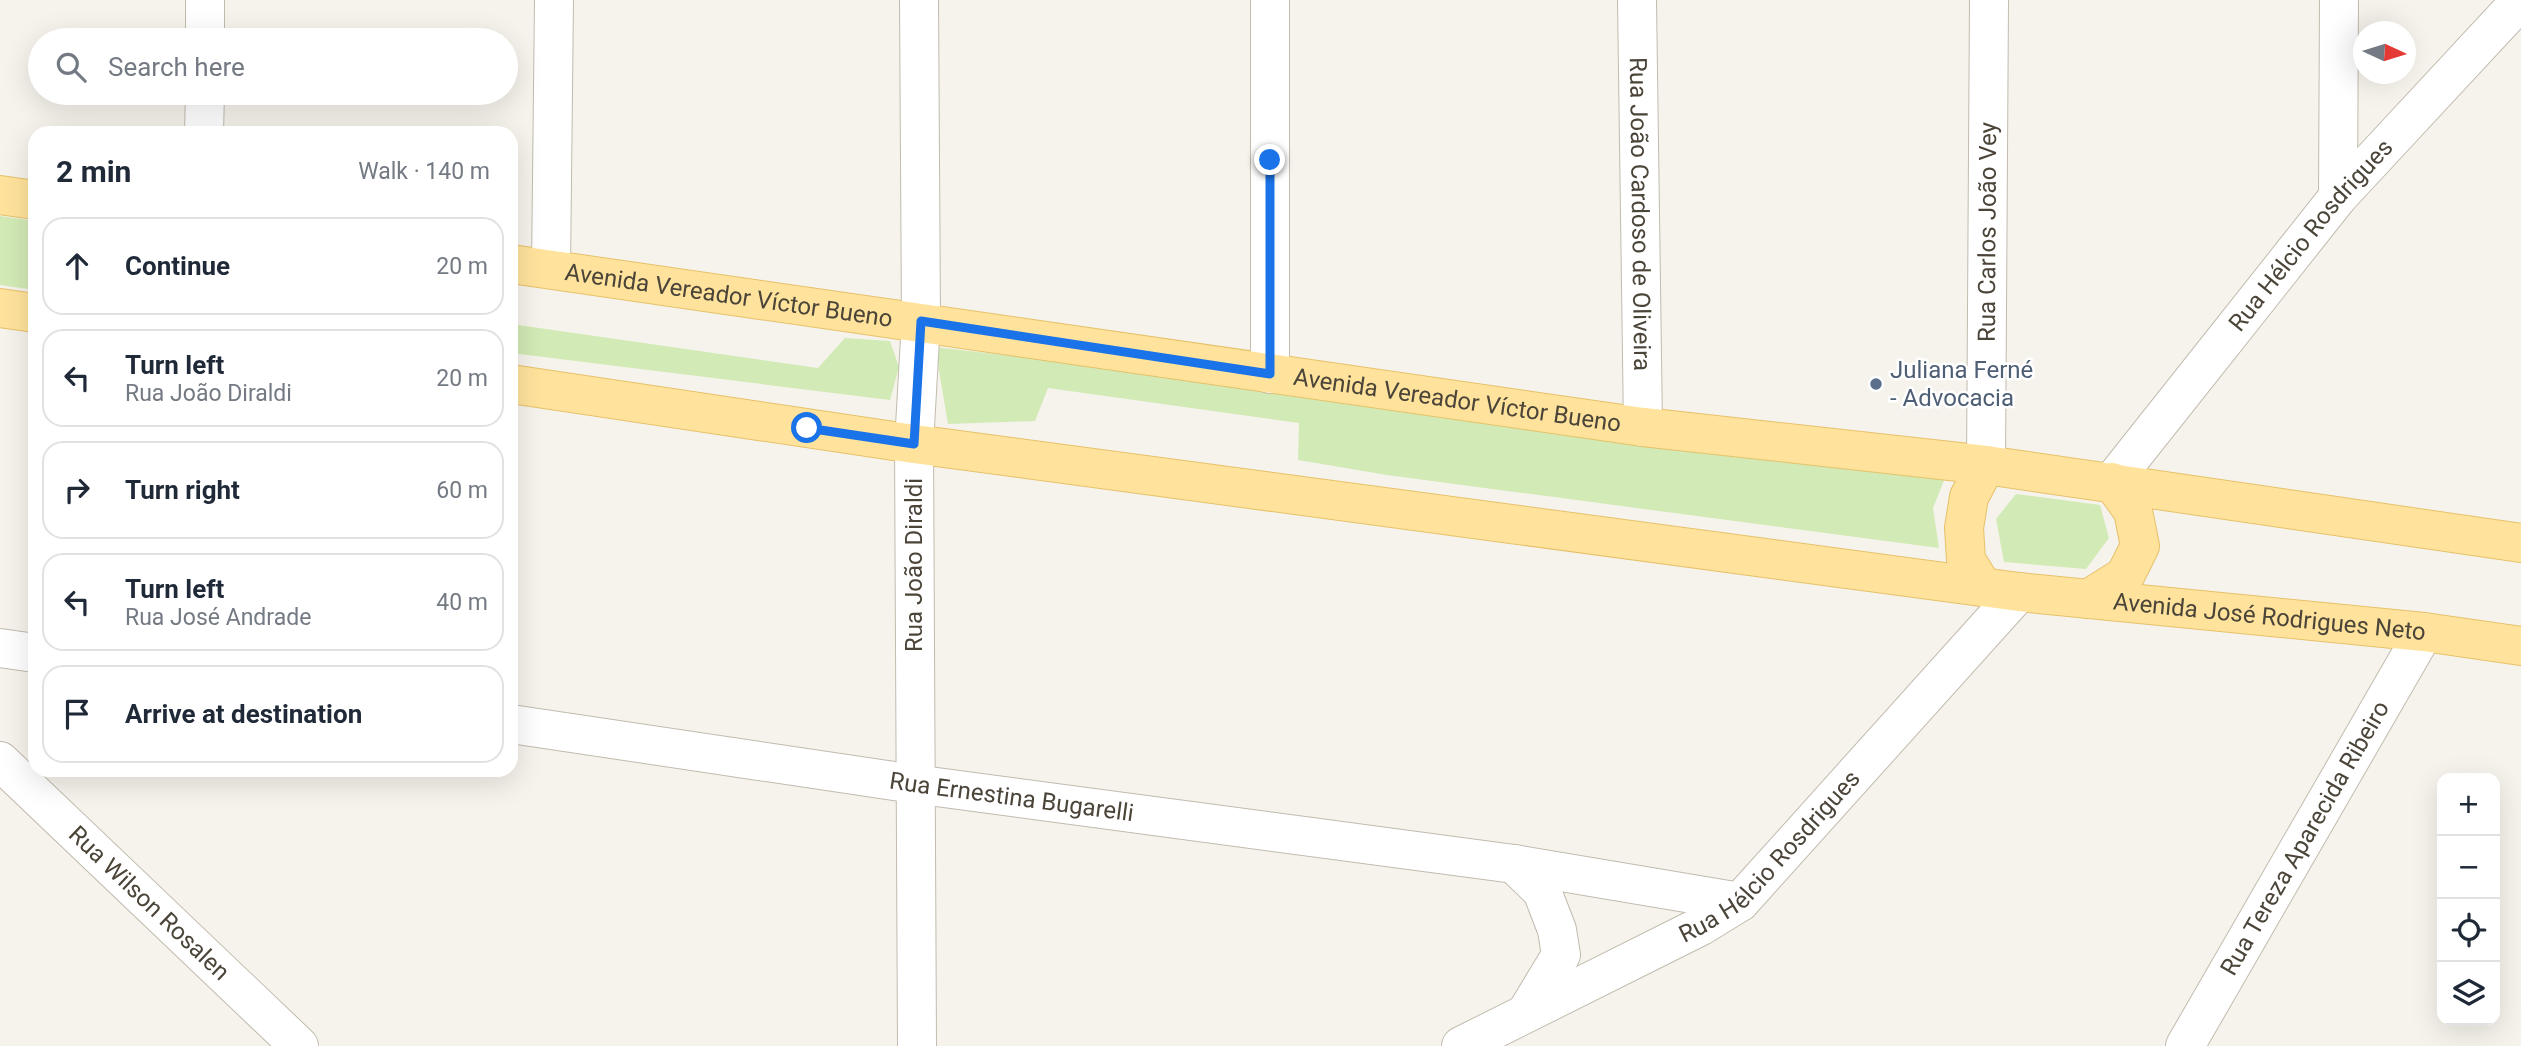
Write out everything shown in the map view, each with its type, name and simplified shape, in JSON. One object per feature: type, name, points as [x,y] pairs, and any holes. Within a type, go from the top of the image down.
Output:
[{"type":"main road","points":[[0,195],[28,199]]},
{"type":"main road","name":"Avenida Vereador Víctor Bueno","points":[[518,265],[1643,427],[1986,465],[2112,482]]},
{"type":"main road","points":[[0,308],[28,312]]},
{"type":"main road","points":[[518,385],[914,444],[2019,592]]},
{"type":"main road","points":[[1982,586],[1966,561],[1964,528],[1969,497],[1986,465]]},
{"type":"main road","points":[[2112,482],[2521,542]]},
{"type":"main road","points":[[2088,599],[2125,576],[2140,546],[2133,511],[2112,482]]},
{"type":"main road","name":"Avenida José Rodrigues Neto","points":[[2019,592],[2424,632],[2521,646]]},
{"type":"street","points":[[205,0],[205,28]]},
{"type":"street","points":[[551,269],[554,0]]},
{"type":"street","name":"Rua João Diraldi","points":[[917,1046],[914,444],[921,321],[919,0]]},
{"type":"street","points":[[1270,0],[1270,374]]},
{"type":"street","name":"Rua João Cardoso de Oliveira","points":[[1637,0],[1643,427]]},
{"type":"street","name":"Rua Carlos João Vey","points":[[1986,465],[1989,0]]},
{"type":"street","points":[[2338,197],[2339,0]]},
{"type":"street","name":"Rua Hélcio Rosdrigues","points":[[2112,482],[2338,197],[2521,0]]},
{"type":"street","points":[[204,126],[205,105]]},
{"type":"street","name":"Rua Hélcio Rosdrigues","points":[[1461,1046],[1701,926],[1740,902],[2019,592]]},
{"type":"street","name":"Rua Tereza Aparecida Ribeiro","points":[[2185,1046],[2424,632]]},
{"type":"street","points":[[0,648],[28,652]]},
{"type":"street","name":"Rua Ernestina Bugarelli","points":[[518,725],[914,784],[1514,864],[1740,902]]},
{"type":"street","name":"Rua Wilson Rosalen","points":[[0,761],[307,1044]]},
{"type":"street","points":[[1514,864],[1542,891],[1558,930],[1561,955],[1526,1013]]},
{"type":"green space","points":[[0,216],[28,220],[28,289],[0,285]]},
{"type":"green space","points":[[518,325],[818,368],[845,338],[890,341],[899,367],[890,400],[518,354]]},
{"type":"green space","points":[[935,347],[1945,478],[1933,508],[1939,548],[1387,475],[1298,460],[1299,423],[1048,388],[1035,421],[948,424]]},
{"type":"green space","points":[[2016,494],[2100,505],[2109,538],[2086,569],[2004,562],[1996,519]]},
{"type":"place","name":"Juliana Ferné - Advocacia","points":[[1876,384]]},
{"type":"route","points":[[807,428],[914,444],[921,321],[1270,374],[1270,160]]}]
